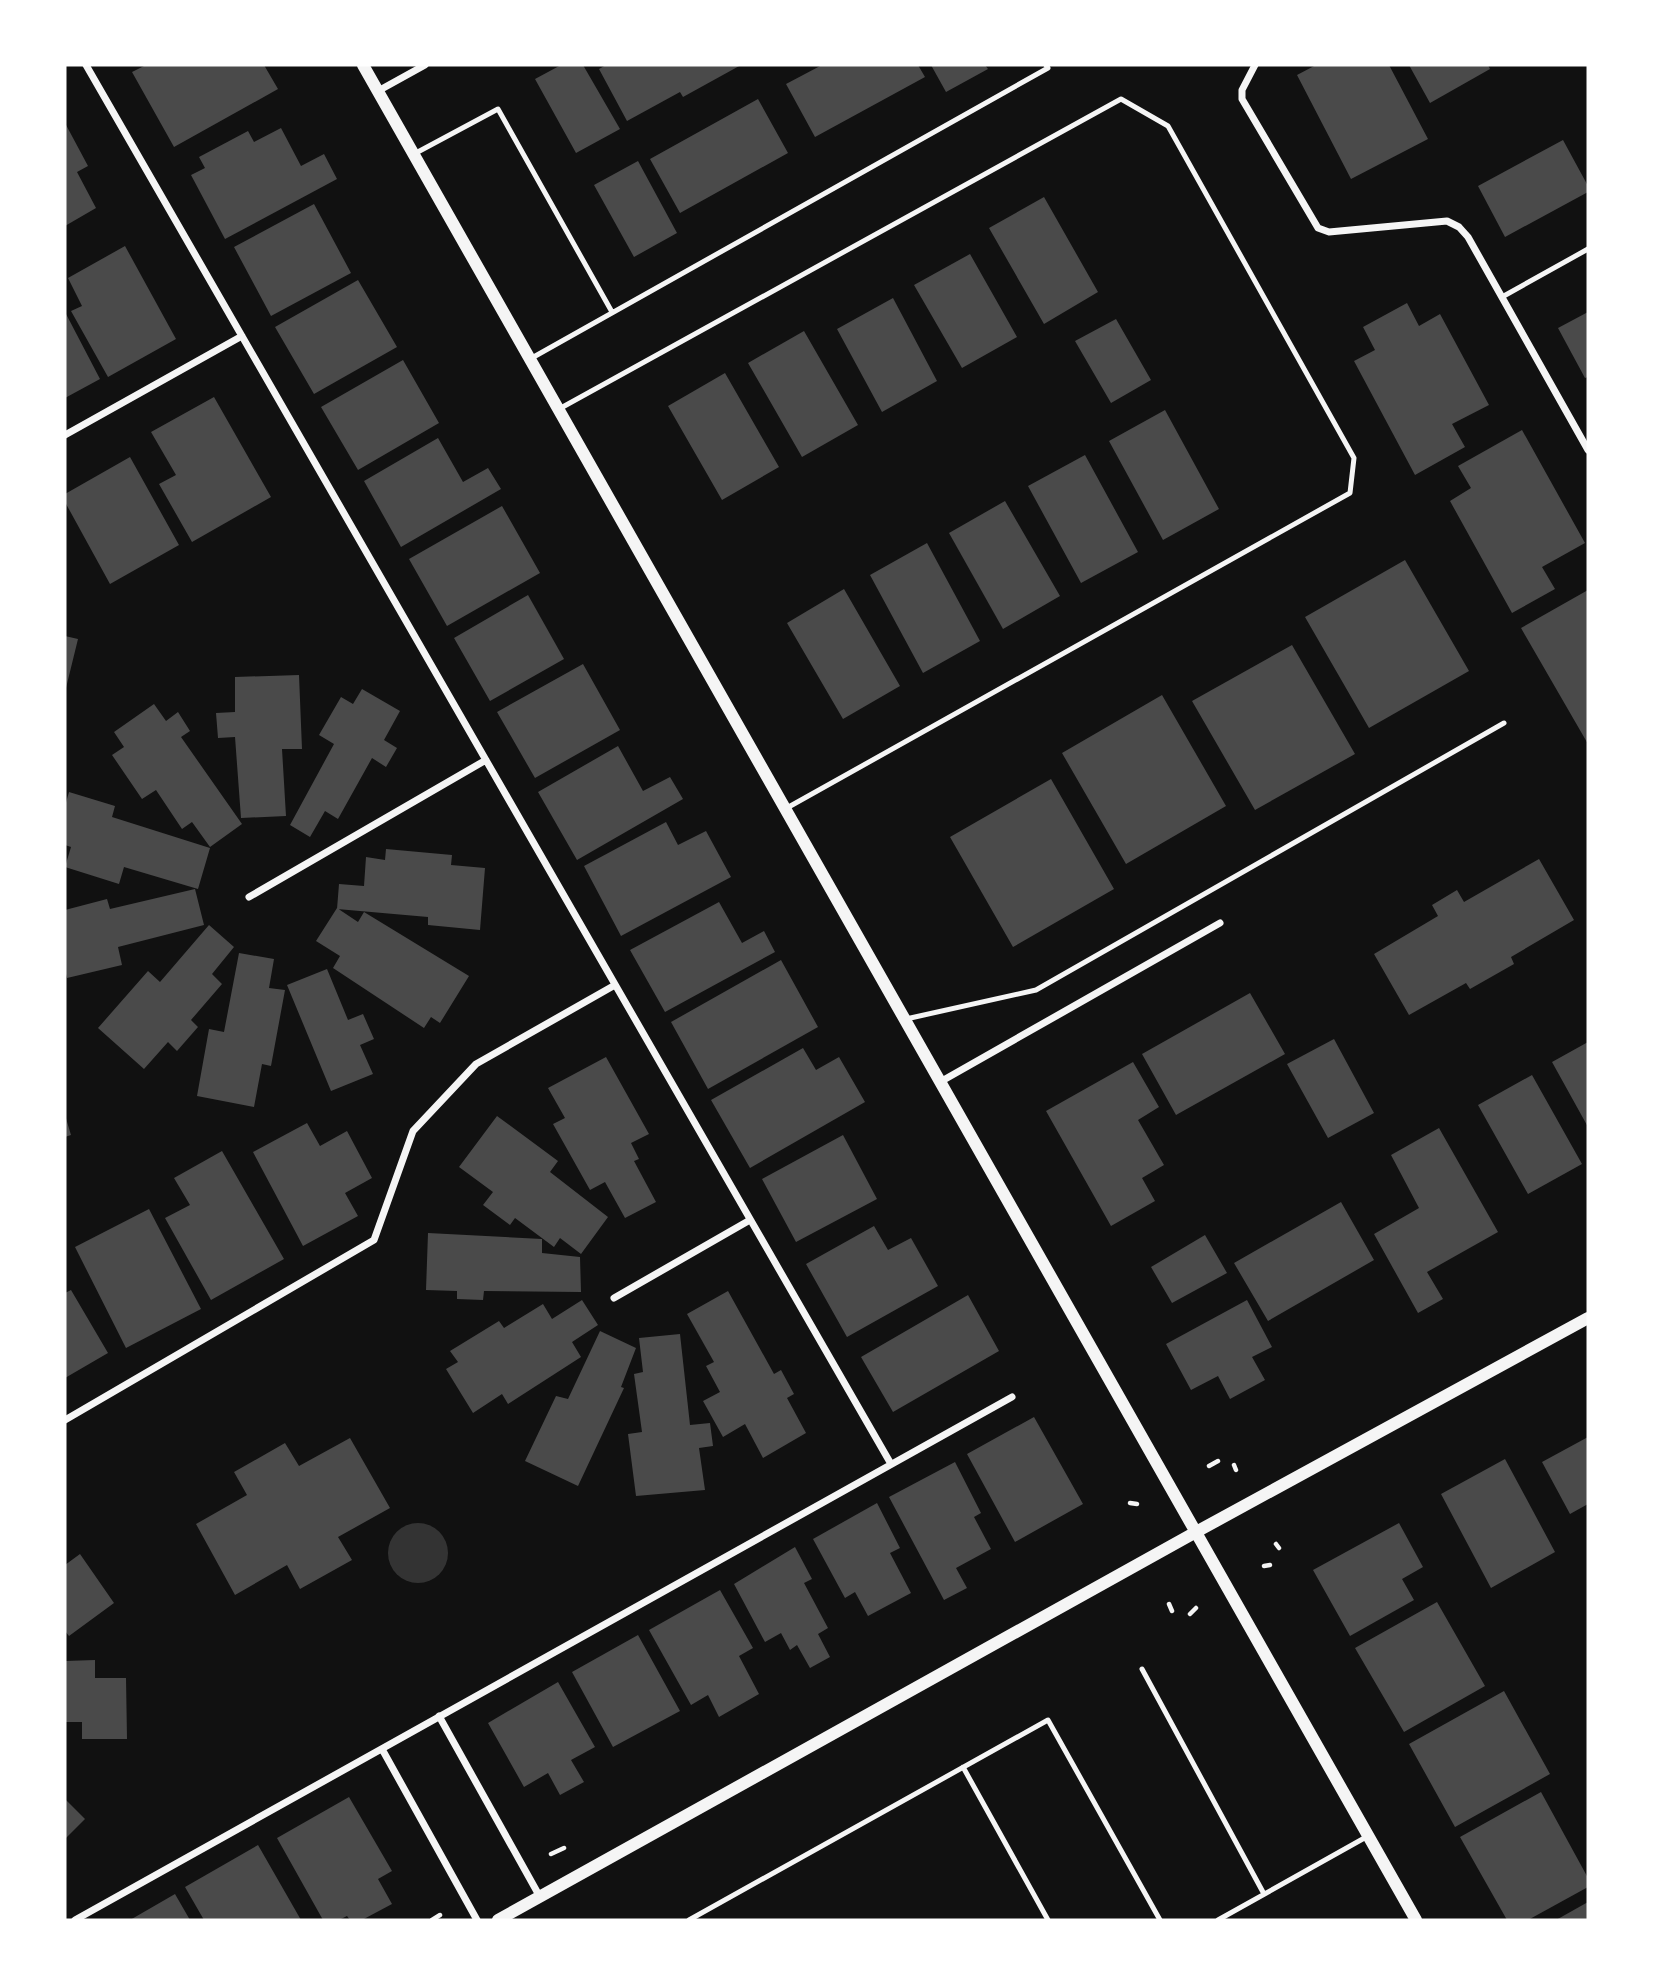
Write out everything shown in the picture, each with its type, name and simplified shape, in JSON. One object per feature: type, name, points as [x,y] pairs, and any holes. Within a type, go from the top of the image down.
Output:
[{"type":"street","points":[[86,65],[891,1464]]},
{"type":"street","points":[[363,65],[1416,1920]]},
{"type":"street","points":[[378,91],[425,65]]},
{"type":"street","points":[[1255,65],[1242,90],[1242,99],[1318,228],[1329,232],[1447,221],[1460,227],[1588,450]]},
{"type":"street","points":[[65,435],[242,336]]},
{"type":"street","points":[[249,897],[486,760]]},
{"type":"street","points":[[940,1082],[1220,923]]},
{"type":"street","points":[[65,1420],[374,1240],[413,1131],[476,1064],[615,985]]},
{"type":"street","points":[[614,1298],[750,1220]]},
{"type":"street","points":[[498,1920],[1196,1532],[1588,1318]]},
{"type":"street","points":[[75,1920],[1012,1397]]},
{"type":"street","points":[[439,1716],[540,1897]]},
{"type":"street","points":[[382,1749],[477,1920]]},
{"type":"lane","points":[[530,359],[1048,68],[1046,65]]},
{"type":"lane","points":[[559,409],[1121,99],[1168,126],[1354,458],[1350,493],[785,808]]},
{"type":"lane","points":[[414,154],[498,109],[612,312]]},
{"type":"lane","points":[[1502,297],[1588,249]]},
{"type":"lane","points":[[904,1020],[1036,990],[1504,723]]},
{"type":"lane","points":[[1142,1669],[1264,1894]]},
{"type":"lane","points":[[689,1920],[1048,1720],[1160,1920]]},
{"type":"lane","points":[[962,1767],[1048,1920]]},
{"type":"lane","points":[[1218,1920],[1369,1836]]},
{"type":"path","points":[[1209,1466],[1218,1461]]},
{"type":"path","points":[[1264,1566],[1270,1565]]},
{"type":"path","points":[[1169,1604],[1172,1611]]},
{"type":"path","points":[[1190,1614],[1196,1608]]},
{"type":"path","points":[[551,1854],[564,1849]]},
{"type":"path","points":[[432,1920],[440,1915]]},
{"type":"shaded area","points":[[412,1523],[424,1523],[443,1536],[448,1553],[446,1565],[435,1578],[424,1583],[412,1583],[393,1570],[388,1559],[388,1547],[401,1528]]},
{"type":"building","points":[[146,65],[264,65],[278,89],[174,147],[132,72]]},
{"type":"building","points":[[561,65],[583,65],[620,129],[576,153],[535,79]]},
{"type":"building","points":[[606,65],[741,65],[683,97],[680,92],[627,121],[599,69]]},
{"type":"building","points":[[822,65],[918,65],[925,77],[815,137],[786,84]]},
{"type":"building","points":[[931,65],[985,65],[988,69],[946,92]]},
{"type":"building","points":[[1316,65],[1389,65],[1428,139],[1351,179],[1297,75]]},
{"type":"building","points":[[1409,65],[1488,65],[1490,69],[1430,103]]},
{"type":"building","points":[[758,99],[788,153],[680,213],[650,159]]},
{"type":"building","points":[[65,123],[88,166],[77,172],[96,208],[65,226]]},
{"type":"building","points":[[281,128],[301,166],[324,154],[337,179],[225,239],[191,175],[205,168],[199,157],[248,131],[254,142]]},
{"type":"building","points":[[1563,140],[1588,186],[1588,192],[1505,237],[1478,186]]},
{"type":"building","points":[[638,161],[677,233],[634,257],[594,185]]},
{"type":"building","points":[[1044,197],[1098,292],[1044,324],[989,228]]},
{"type":"building","points":[[314,204],[351,273],[271,316],[234,247]]},
{"type":"building","points":[[125,246],[176,339],[108,377],[71,311],[82,306],[68,278]]},
{"type":"building","points":[[970,254],[1017,337],[962,368],[914,285]]},
{"type":"building","points":[[358,280],[397,347],[314,394],[275,327]]},
{"type":"building","points":[[893,298],[937,381],[882,412],[837,329]]},
{"type":"building","points":[[1407,303],[1419,326],[1440,314],[1489,405],[1452,424],[1465,447],[1415,475],[1354,361],[1375,350],[1363,327]]},
{"type":"building","points":[[65,312],[100,379],[65,398]]},
{"type":"building","points":[[1588,312],[1588,377],[1585,378],[1558,328]]},
{"type":"building","points":[[1116,319],[1151,380],[1111,403],[1075,341]]},
{"type":"building","points":[[804,331],[858,425],[802,457],[748,363]]},
{"type":"building","points":[[403,360],[439,423],[358,470],[321,407]]},
{"type":"building","points":[[725,373],[779,467],[722,500],[668,406]]},
{"type":"building","points":[[214,397],[271,497],[192,542],[159,484],[176,475],[151,432]]},
{"type":"building","points":[[1165,410],[1219,509],[1163,540],[1109,441]]},
{"type":"building","points":[[1522,430],[1585,543],[1542,567],[1555,589],[1512,613],[1450,501],[1471,488],[1458,466]]},
{"type":"building","points":[[438,438],[463,482],[488,468],[501,489],[401,547],[364,481]]},
{"type":"building","points":[[1085,455],[1138,552],[1081,583],[1028,486]]},
{"type":"building","points":[[130,457],[179,545],[110,584],[65,502],[65,494]]},
{"type":"building","points":[[1005,501],[1060,596],[1003,629],[949,533]]},
{"type":"building","points":[[502,506],[540,573],[447,626],[409,559]]},
{"type":"building","points":[[927,543],[980,641],[923,673],[870,575]]},
{"type":"building","points":[[1405,560],[1469,671],[1369,728],[1305,617]]},
{"type":"building","points":[[844,589],[900,686],[843,719],[787,623]]},
{"type":"building","points":[[1588,590],[1588,744],[1521,628]]},
{"type":"building","points":[[528,595],[564,659],[490,701],[454,638]]},
{"type":"building","points":[[65,636],[78,639],[66,688],[65,687]]},
{"type":"building","points":[[1292,645],[1355,754],[1255,810],[1192,701]]},
{"type":"building","points":[[583,664],[620,730],[535,778],[497,712]]},
{"type":"building","points":[[299,675],[302,749],[282,749],[286,816],[241,818],[235,737],[218,738],[216,713],[235,712],[235,677]]},
{"type":"building","points":[[362,689],[400,711],[384,740],[397,748],[386,767],[372,758],[338,819],[325,811],[310,837],[290,825],[334,744],[319,735],[341,697],[353,704]]},
{"type":"building","points":[[1162,695],[1226,806],[1126,864],[1062,753]]},
{"type":"building","points":[[154,704],[166,721],[178,712],[190,731],[181,737],[242,824],[210,847],[192,822],[182,829],[156,790],[142,799],[112,755],[124,747],[114,732]]},
{"type":"building","points":[[618,746],[643,791],[670,777],[683,799],[577,860],[538,792]]},
{"type":"building","points":[[1051,779],[1114,889],[1013,947],[950,837]]},
{"type":"building","points":[[69,792],[115,806],[112,817],[210,848],[198,889],[124,867],[119,884],[65,867],[71,847],[65,845],[65,806]]},
{"type":"building","points":[[666,822],[678,845],[706,831],[731,877],[621,936],[584,866]]},
{"type":"building","points":[[386,849],[452,855],[451,865],[485,868],[480,930],[428,925],[428,917],[337,909],[339,884],[364,886],[366,857],[385,860]]},
{"type":"building","points":[[1539,859],[1574,920],[1511,957],[1514,964],[1470,989],[1466,983],[1409,1015],[1374,954],[1438,916],[1432,905],[1457,890],[1464,902]]},
{"type":"building","points":[[195,889],[204,925],[118,947],[122,965],[67,978],[65,910],[107,899],[110,909]]},
{"type":"building","points":[[719,902],[742,943],[764,931],[775,952],[665,1012],[630,950]]},
{"type":"building","points":[[337,908],[358,922],[364,912],[469,976],[440,1023],[431,1017],[424,1028],[333,968],[340,956],[316,941]]},
{"type":"building","points":[[209,925],[234,947],[212,974],[222,984],[191,1020],[198,1027],[177,1051],[168,1042],[144,1069],[98,1028],[148,971],[160,982]]},
{"type":"building","points":[[239,953],[274,959],[269,988],[285,990],[271,1066],[262,1064],[254,1107],[197,1096],[209,1029],[224,1032]]},
{"type":"building","points":[[781,960],[818,1027],[708,1089],[671,1022]]},
{"type":"building","points":[[327,969],[348,1020],[363,1014],[374,1039],[360,1045],[373,1074],[331,1091],[287,985]]},
{"type":"building","points":[[1250,993],[1285,1054],[1176,1115],[1142,1054]]},
{"type":"building","points":[[1334,1039],[1374,1113],[1328,1138],[1287,1064]]},
{"type":"building","points":[[1588,1042],[1588,1127],[1552,1062]]},
{"type":"building","points":[[803,1048],[816,1070],[839,1057],[865,1102],[750,1168],[711,1100]]},
{"type":"building","points":[[606,1057],[649,1134],[631,1143],[639,1159],[634,1161],[656,1202],[625,1218],[605,1182],[590,1190],[553,1124],[565,1118],[548,1088]]},
{"type":"building","points":[[1133,1062],[1159,1107],[1138,1120],[1164,1165],[1142,1178],[1155,1201],[1111,1226],[1046,1111]]},
{"type":"building","points":[[1532,1075],[1582,1164],[1528,1194],[1478,1105]]},
{"type":"building","points":[[65,1115],[71,1135],[65,1137]]},
{"type":"building","points":[[497,1116],[558,1161],[550,1172],[608,1217],[581,1254],[560,1238],[554,1247],[515,1218],[510,1225],[483,1205],[493,1192],[459,1167]]},
{"type":"building","points":[[307,1123],[320,1146],[347,1131],[372,1178],[345,1193],[358,1216],[303,1246],[253,1152]]},
{"type":"building","points":[[1439,1128],[1498,1232],[1427,1272],[1443,1299],[1418,1313],[1374,1234],[1419,1208],[1391,1155]]},
{"type":"building","points":[[843,1135],[877,1199],[796,1242],[762,1179]]},
{"type":"building","points":[[222,1151],[284,1259],[211,1300],[165,1218],[190,1205],[174,1178]]},
{"type":"building","points":[[1341,1202],[1374,1260],[1268,1321],[1234,1263]]},
{"type":"building","points":[[149,1209],[201,1309],[126,1348],[75,1247]]},
{"type":"building","points":[[874,1226],[888,1250],[911,1238],[938,1286],[847,1337],[806,1264]]},
{"type":"building","points":[[428,1233],[542,1239],[542,1253],[580,1257],[581,1292],[484,1291],[483,1300],[457,1299],[457,1291],[426,1290]]},
{"type":"building","points":[[1205,1235],[1227,1273],[1172,1303],[1151,1267]]},
{"type":"building","points":[[71,1290],[108,1353],[65,1378],[65,1293]]},
{"type":"building","points":[[728,1291],[774,1374],[781,1370],[794,1394],[787,1398],[806,1433],[763,1458],[745,1424],[723,1437],[703,1401],[720,1392],[706,1366],[714,1362],[687,1314]]},
{"type":"building","points":[[968,1295],[999,1351],[893,1412],[861,1357]]},
{"type":"building","points":[[582,1300],[598,1325],[572,1342],[581,1357],[508,1404],[502,1394],[473,1413],[446,1369],[458,1362],[450,1351],[499,1321],[504,1328],[543,1304],[552,1319]]},
{"type":"building","points":[[1247,1300],[1272,1347],[1252,1357],[1265,1380],[1230,1399],[1218,1376],[1191,1390],[1166,1344]]},
{"type":"building","points":[[600,1331],[636,1348],[621,1387],[624,1388],[578,1486],[525,1461],[556,1396],[568,1399]]},
{"type":"building","points":[[680,1334],[690,1425],[710,1423],[713,1446],[699,1448],[705,1490],[636,1496],[628,1434],[642,1432],[634,1374],[643,1372],[639,1338]]},
{"type":"building","points":[[1034,1417],[1083,1504],[1015,1542],[967,1454]]},
{"type":"building","points":[[1588,1437],[1588,1504],[1570,1514],[1542,1462]]},
{"type":"building","points":[[350,1438],[390,1508],[338,1537],[352,1560],[300,1589],[287,1565],[235,1595],[196,1524],[247,1495],[234,1472],[285,1443],[299,1466]]},
{"type":"building","points":[[1505,1459],[1555,1552],[1491,1588],[1441,1494]]},
{"type":"building","points":[[955,1462],[981,1513],[974,1517],[991,1549],[956,1568],[967,1588],[944,1600],[889,1497]]},
{"type":"building","points":[[877,1503],[900,1548],[890,1553],[911,1593],[868,1616],[855,1592],[845,1598],[813,1539]]},
{"type":"building","points":[[1399,1523],[1423,1567],[1402,1579],[1414,1600],[1350,1636],[1313,1570]]},
{"type":"building","points":[[795,1547],[812,1579],[804,1583],[828,1628],[818,1634],[830,1657],[810,1668],[797,1645],[790,1650],[781,1633],[765,1642],[734,1584]]},
{"type":"building","points":[[80,1554],[114,1603],[69,1636],[65,1631],[65,1565]]},
{"type":"building","points":[[720,1590],[753,1648],[739,1656],[759,1694],[719,1717],[708,1695],[691,1705],[649,1630]]},
{"type":"building","points":[[1437,1602],[1485,1686],[1404,1732],[1355,1648]]},
{"type":"building","points":[[638,1635],[680,1711],[613,1747],[572,1672]]},
{"type":"building","points":[[95,1660],[95,1678],[126,1678],[127,1739],[82,1739],[82,1722],[65,1722],[65,1661]]},
{"type":"building","points":[[558,1682],[595,1747],[571,1760],[584,1782],[560,1795],[548,1773],[524,1787],[488,1723]]},
{"type":"building","points":[[1504,1691],[1550,1774],[1455,1827],[1409,1744]]},
{"type":"building","points":[[1541,1792],[1588,1878],[1588,1887],[1528,1920],[1507,1920],[1460,1837]]},
{"type":"building","points":[[349,1797],[392,1871],[378,1879],[392,1904],[362,1920],[350,1920],[347,1916],[339,1920],[323,1920],[277,1838]]},
{"type":"building","points":[[65,1799],[85,1819],[65,1839]]},
{"type":"building","points":[[258,1845],[301,1920],[204,1920],[185,1887]]},
{"type":"building","points":[[175,1894],[190,1920],[130,1920]]},
{"type":"building","points":[[1588,1902],[1588,1920],[1556,1920]]}]
